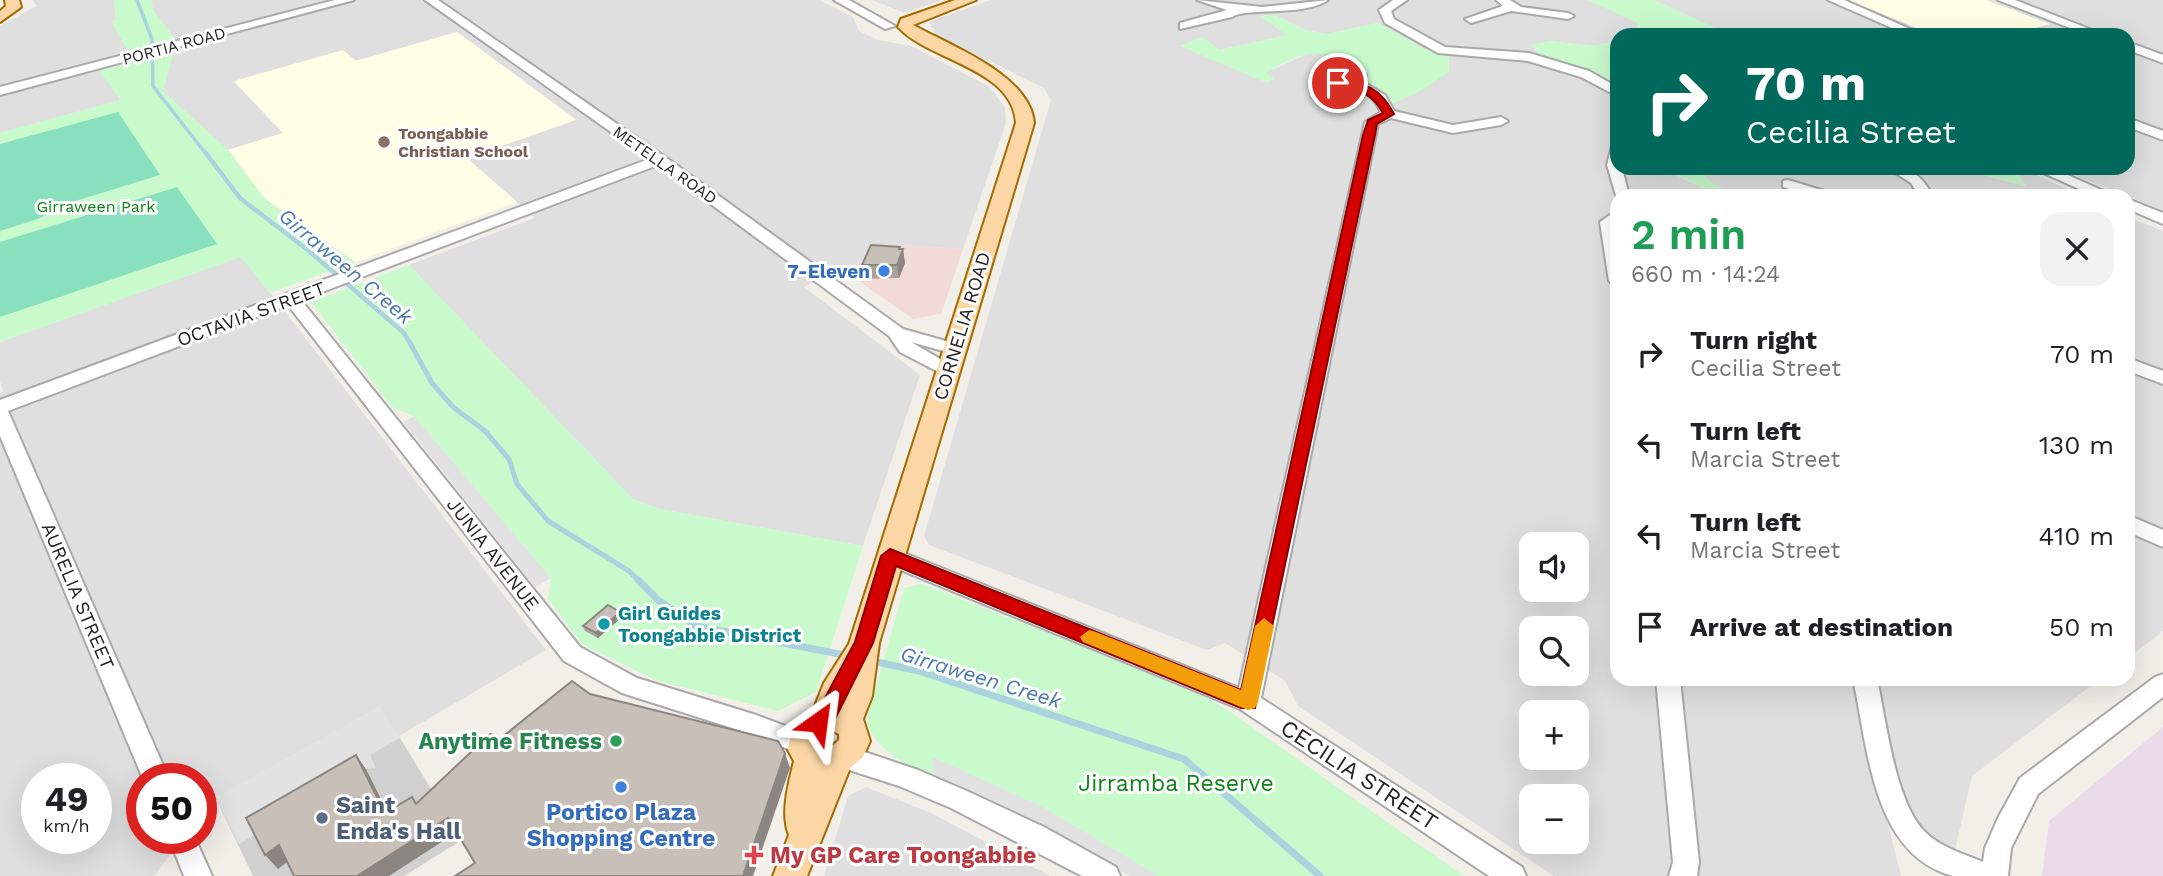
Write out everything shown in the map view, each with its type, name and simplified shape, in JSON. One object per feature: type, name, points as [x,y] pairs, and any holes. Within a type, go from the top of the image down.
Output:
[{"type":"main road","points":[[0,18],[14,7],[12,0]]},
{"type":"main road","points":[[898,25],[969,0]]},
{"type":"main road","name":"CORNELIA ROAD","points":[[790,876],[802,839],[830,781],[833,731],[864,643],[1025,123],[1024,108],[1005,83],[898,25]]},
{"type":"street","name":"PORTIA ROAD","points":[[0,91],[348,0]]},
{"type":"street","name":"METELLA ROAD","points":[[430,0],[897,333],[899,341],[906,348],[951,360]]},
{"type":"street","points":[[1203,0],[1235,10],[1276,12],[1322,0]]},
{"type":"street","points":[[1401,0],[1385,10],[1389,21],[1436,47],[1469,54],[1529,57],[1586,74],[1610,88]]},
{"type":"street","points":[[1834,0],[1901,28]]},
{"type":"street","points":[[2004,0],[2080,28]]},
{"type":"street","name":"CORNELIA ROAD","points":[[846,3],[898,25]]},
{"type":"street","points":[[1471,19],[1507,4],[1568,16]]},
{"type":"street","points":[[1184,26],[1217,19],[1235,10]]},
{"type":"street","points":[[2135,49],[2163,59]]},
{"type":"street","points":[[1338,83],[1359,80],[1380,98],[1389,114]]},
{"type":"street","points":[[1248,702],[1372,122],[1389,114],[1453,128],[1502,121]]},
{"type":"street","points":[[2135,125],[2163,136]]},
{"type":"street","name":"OCTAVIA STREET","points":[[0,407],[658,160]]},
{"type":"street","points":[[1907,175],[1916,180],[1922,189]]},
{"type":"street","points":[[2056,175],[2091,189]]},
{"type":"street","points":[[1788,184],[1804,189]]},
{"type":"street","points":[[2135,207],[2163,219]]},
{"type":"street","name":"JUNIA AVENUE","points":[[291,299],[572,654],[631,686],[756,725],[833,731],[866,766],[890,769],[989,811],[1059,847],[1106,876]]},
{"type":"street","points":[[2135,367],[2163,378]]},
{"type":"street","name":"AURELIA STREET","points":[[0,413],[149,763]]},
{"type":"street","points":[[2135,526],[2163,539]]},
{"type":"street","name":"CECILIA STREET","points":[[890,556],[1248,702],[1512,876]]},
{"type":"street","points":[[1994,876],[1998,848],[2029,786],[2163,684]]},
{"type":"street","points":[[1669,686],[1686,862],[1683,876]]},
{"type":"street","points":[[1867,686],[1898,815],[1915,840],[1942,857],[1984,876]]},
{"type":"street","points":[[189,854],[198,876]]},
{"type":"shaded area","points":[[33,0],[114,0],[116,20],[112,22],[128,51],[100,71],[121,100],[0,133],[0,26],[36,6]]},
{"type":"shaded area","points":[[151,0],[819,0],[853,17],[859,31],[878,40],[911,46],[990,87],[1005,108],[1006,123],[963,249],[897,245],[804,287],[920,375],[863,546],[660,509],[633,499],[409,265],[535,218],[466,158],[576,119],[457,32],[355,61],[234,82],[283,133],[228,150],[162,91],[175,39],[153,10]]},
{"type":"shaded area","points":[[872,0],[942,0],[905,13]]},
{"type":"shaded area","points":[[991,0],[1588,0],[1639,23],[1637,28],[1610,28],[1610,42],[1593,46],[1549,41],[1543,55],[1610,79],[1610,175],[1676,175],[1705,189],[1610,189],[1610,686],[2091,686],[1972,776],[1954,854],[1912,822],[1886,816],[1901,876],[1554,876],[1521,854],[1589,854],[1589,784],[1519,784],[1519,853],[1298,706],[1285,681],[1225,643],[1207,650],[929,545],[924,536],[1051,100],[1044,88],[937,36],[929,22]],"holes":[[[1274,15],[1305,30],[1327,34],[1378,23],[1424,49],[1448,57],[1387,96],[1368,85],[1367,75],[1357,74],[1327,54],[1313,51],[1265,73],[1181,46],[1202,37],[1219,50],[1288,35],[1260,16]]]},
{"type":"shaded area","points":[[1654,0],[1849,0],[1917,28],[1715,28]]},
{"type":"shaded area","points":[[1849,0],[1986,0],[2050,24],[2035,28],[1917,28]]},
{"type":"shaded area","points":[[1986,0],[2163,0],[2163,210],[2135,199],[2135,189],[2109,189],[2073,175],[2135,175],[2135,28],[2034,28],[2048,24]]},
{"type":"shaded area","name":"Toongabbie Christian School","points":[[457,32],[576,120],[467,158],[517,202],[355,262],[265,199],[228,150],[283,133],[234,81],[343,50],[356,61]]},
{"type":"shaded area","points":[[1703,175],[1984,175],[2025,186],[2018,175],[2036,175],[2068,189],[1723,189]]},
{"type":"shaded area","points":[[2135,220],[2163,231],[2163,631],[2135,653]]},
{"type":"shaded area","name":"7-Eleven","points":[[897,245],[963,249],[941,314],[913,319],[843,270]]},
{"type":"shaded area","points":[[242,256],[546,650],[399,736],[379,706],[217,796],[217,763],[126,763],[126,854],[171,854],[154,876],[0,876],[0,393],[3,391],[0,381],[0,342]]},
{"type":"shaded area","points":[[415,416],[551,578],[535,587],[403,422]]},
{"type":"shaded area","points":[[380,705],[462,840],[404,876],[253,876],[217,801],[217,796]]},
{"type":"shaded area","points":[[380,705],[400,738],[370,755],[376,768],[366,769],[239,844],[217,796]]},
{"type":"shaded area","points":[[2163,727],[2163,876],[2042,876],[2049,821]]},
{"type":"shaded area","points":[[932,757],[1041,806],[1159,876],[1129,876],[1032,820],[934,775]]},
{"type":"shaded area","points":[[866,787],[931,813],[1050,876],[824,876],[848,796]]},
{"type":"green space","points":[[114,0],[151,0],[153,10],[175,39],[128,51],[112,22],[116,20]]},
{"type":"green space","points":[[1588,0],[1654,0],[1715,28],[1636,28],[1638,23]]},
{"type":"green space","points":[[1273,15],[1305,30],[1327,34],[1379,23],[1424,49],[1449,57],[1449,72],[1417,93],[1392,104],[1383,93],[1368,85],[1367,75],[1355,72],[1318,53],[1301,55],[1266,73],[1274,79],[1267,83],[1180,46],[1202,37],[1220,50],[1287,35],[1259,16]]},
{"type":"green space","points":[[1549,41],[1592,46],[1610,42],[1610,80],[1541,55],[1530,45]]},
{"type":"green space","name":"Girraween Park","points":[[174,52],[163,91],[228,150],[265,199],[355,262],[269,293],[241,257],[0,342],[0,133],[121,100],[99,71]]},
{"type":"green space","points":[[118,112],[160,175],[72,202],[38,219],[0,231],[0,144]]},
{"type":"green space","points":[[1675,175],[1703,175],[1723,189],[1707,189]]},
{"type":"green space","points":[[1985,175],[2019,175],[2026,186]]},
{"type":"green space","points":[[177,187],[217,244],[0,317],[0,242]]},
{"type":"green space","points":[[409,265],[633,499],[660,509],[863,546],[816,692],[778,711],[658,681],[583,645],[548,599],[551,578],[415,417],[392,407],[311,302]]},
{"type":"green space","name":"Jirramba Reserve","points":[[922,584],[1188,687],[1226,709],[1464,876],[1159,876],[1041,806],[933,758],[934,775],[914,768],[882,746],[869,728],[867,719],[904,588]]},
{"type":"building","points":[[871,245],[903,249],[897,265],[862,265]]},
{"type":"building","points":[[608,605],[620,612],[596,633],[583,626]]},
{"type":"building","name":"Portico Plaza Shopping Centre","points":[[572,681],[590,694],[778,741],[785,753],[743,876],[455,876],[475,863],[448,818],[357,876],[294,876],[279,845],[265,855],[246,818],[356,755],[385,813],[412,797],[416,804],[490,734],[501,738]]},
{"type":"waterway","name":"Girraween Creek","points":[[137,0],[152,39],[153,86],[206,154]]},
{"type":"waterway","name":"Girraween Creek","points":[[205,152],[240,198],[309,251],[404,333],[411,345]]},
{"type":"waterway","name":"Girraween Creek","points":[[410,343],[432,383],[453,407],[485,431],[509,459],[517,484],[548,521],[629,571],[658,600],[696,626],[849,656]]},
{"type":"waterway","name":"Girraween Creek","points":[[872,661],[919,671],[1184,759],[1320,876]]},
{"type":"slow traffic","points":[[1089,637],[1248,702],[1264,626]]},
{"type":"place","name":"Toongabbie Christian School","points":[[384,142]]},
{"type":"place","name":"7-Eleven","points":[[884,271]]},
{"type":"place","name":"Girl Guides Toongabbie District","points":[[604,624]]},
{"type":"place","name":"Anytime Fitness","points":[[616,741]]},
{"type":"place","name":"Portico Plaza Shopping Centre","points":[[621,787]]},
{"type":"place","name":"Saint Enda's Hall","points":[[322,818]]},
{"type":"place","name":"My GP Care Toongabbie","points":[[754,855]]},
{"type":"route","points":[[818,722],[825,719],[835,692],[864,643],[890,556],[1248,702],[1372,122],[1389,114],[1374,93],[1358,85],[1338,83]]}]
